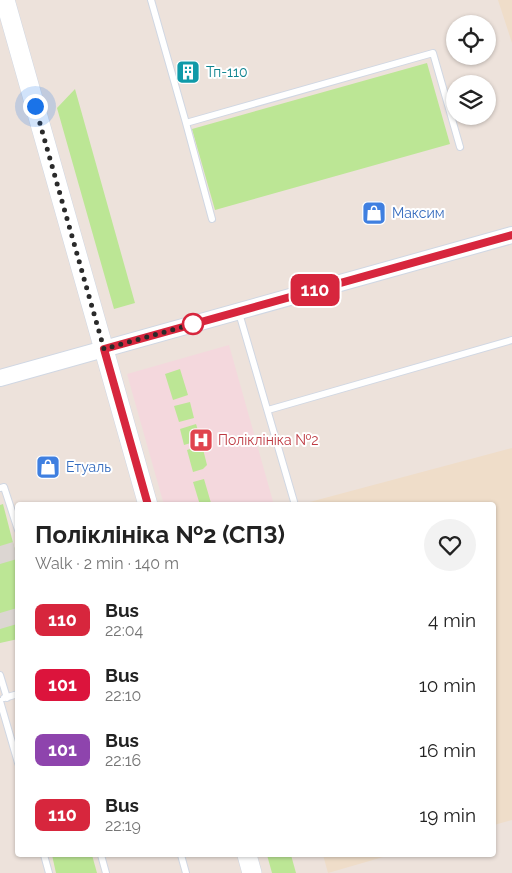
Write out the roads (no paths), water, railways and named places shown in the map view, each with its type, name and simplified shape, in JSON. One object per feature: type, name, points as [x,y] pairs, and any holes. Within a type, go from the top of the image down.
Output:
[{"type":"main road","points":[[5,0],[147,502]]},
{"type":"main road","points":[[248,857],[252,873]]},
{"type":"street","points":[[0,378],[512,234]]},
{"type":"lane","points":[[151,0],[212,219]]},
{"type":"lane","points":[[186,123],[433,53],[460,147]]},
{"type":"lane","points":[[239,311],[294,502]]},
{"type":"lane","points":[[268,410],[512,340]]},
{"type":"lane","points":[[0,488],[4,487],[15,521]]},
{"type":"lane","points":[[0,675],[2,699],[15,751]]},
{"type":"lane","points":[[2,699],[15,695]]},
{"type":"lane","points":[[45,857],[49,873]]},
{"type":"lane","points":[[102,857],[106,873]]},
{"type":"lane","points":[[182,857],[186,873]]},
{"type":"place","name":"Тп-110","points":[[188,72]]},
{"type":"place","name":"Максим","points":[[374,213]]},
{"type":"place","name":"Поліклініка №2","points":[[201,440]]},
{"type":"place","name":"Етуаль","points":[[48,467]]}]
